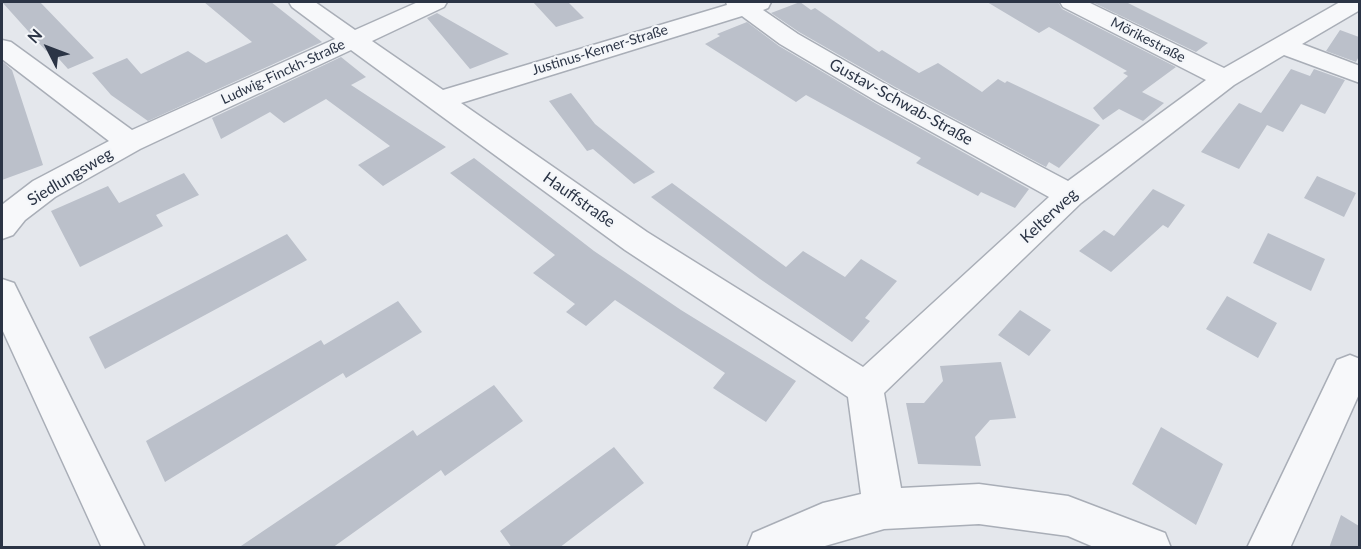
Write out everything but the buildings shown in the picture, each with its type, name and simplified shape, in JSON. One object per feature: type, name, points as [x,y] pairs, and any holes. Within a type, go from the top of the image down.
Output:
[{"type":"street","name":"Hauffstraße","points":[[300,2],[636,241],[865,388]]},
{"type":"street","name":"Ludwig-Finckh-Straße","points":[[130,142],[436,2]]},
{"type":"street","name":"Mörikestraße","points":[[1071,2],[1225,79]]},
{"type":"street","name":"Kelterweg","points":[[865,388],[1070,195],[1225,79],[1356,2]]},
{"type":"street","name":"Justinus-Kerner-Straße","points":[[437,101],[748,4]]},
{"type":"street","name":"Gustav-Schwab-Straße","points":[[748,4],[789,39],[885,95],[1070,195]]},
{"type":"street","points":[[1280,45],[1359,75]]},
{"type":"street","name":"Siedlungsweg","points":[[2,47],[130,142],[44,189],[14,212],[2,227]]},
{"type":"street","points":[[2,293],[124,548]]},
{"type":"street","points":[[1268,548],[1350,371],[1359,376]]},
{"type":"street","points":[[865,388],[884,509]]},
{"type":"street","points":[[768,548],[823,524],[884,509],[979,504],[1068,516],[1150,548]]}]
